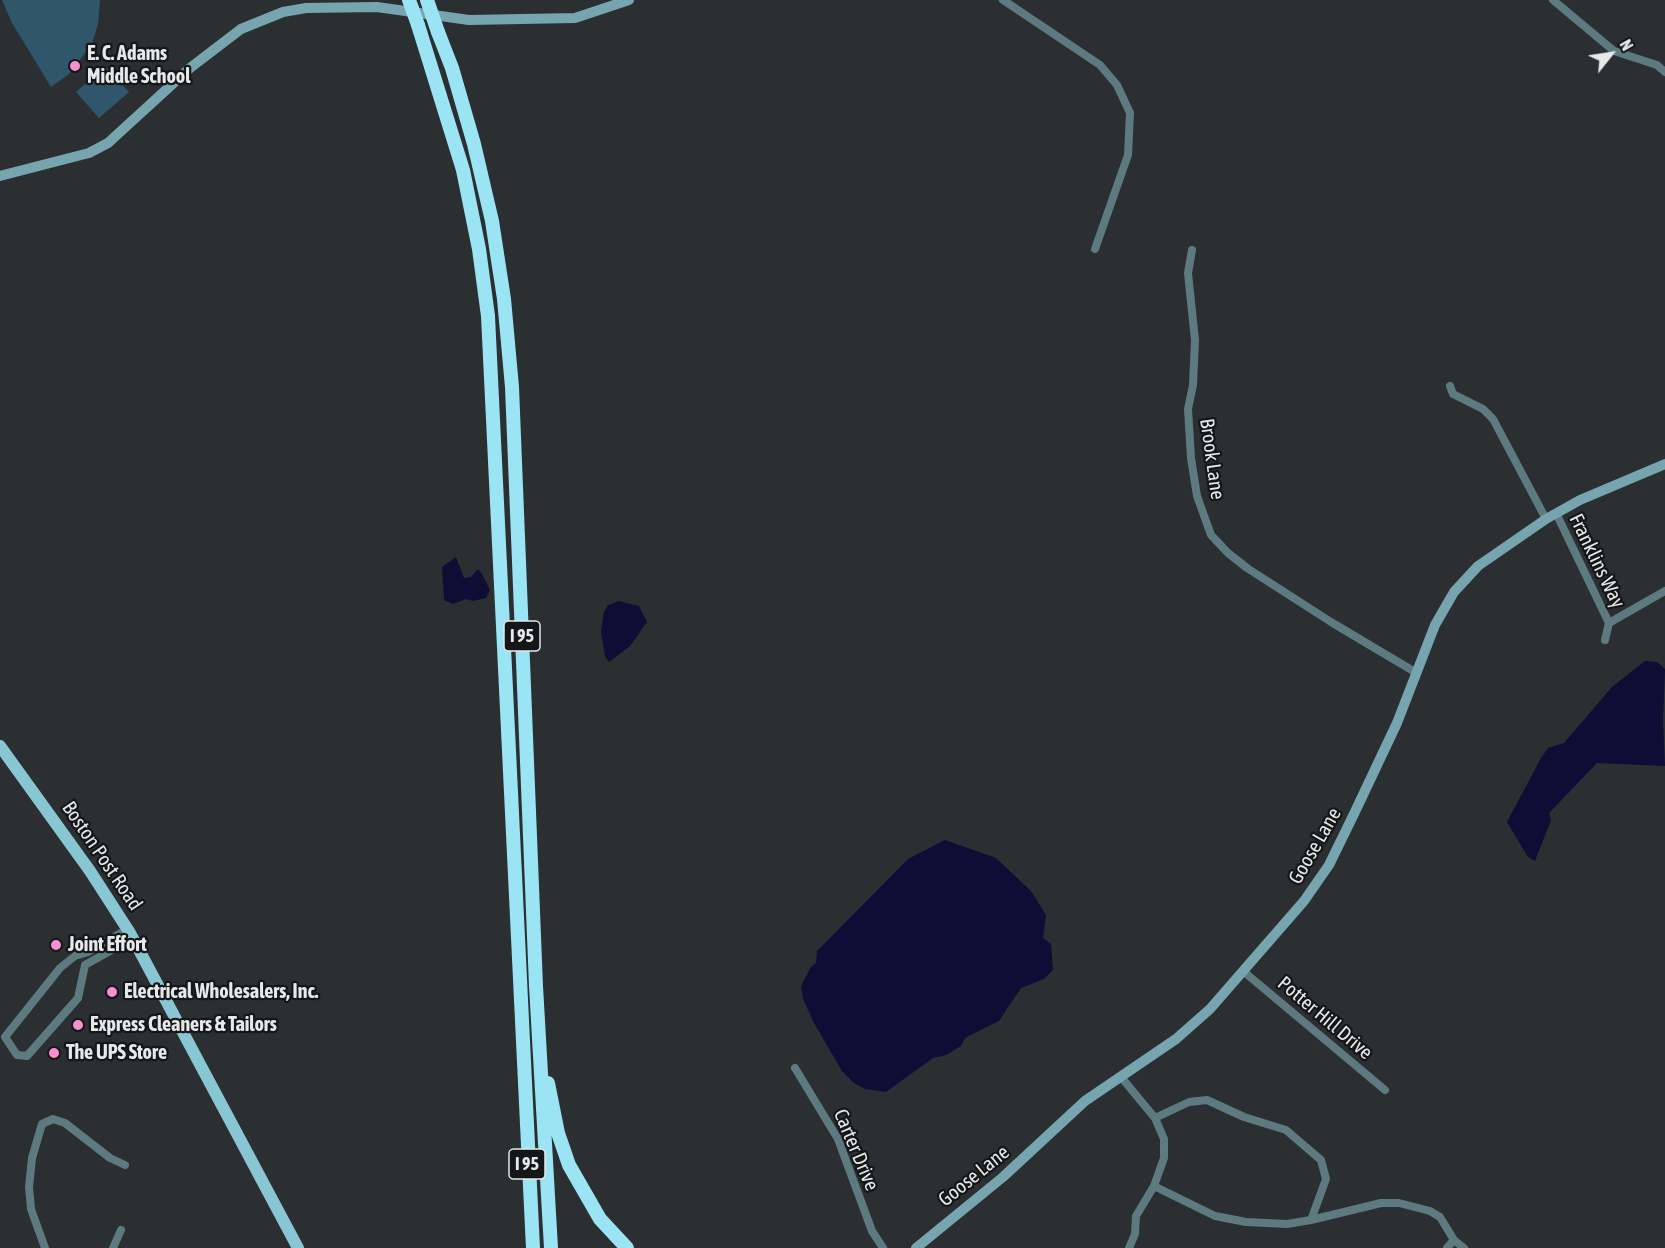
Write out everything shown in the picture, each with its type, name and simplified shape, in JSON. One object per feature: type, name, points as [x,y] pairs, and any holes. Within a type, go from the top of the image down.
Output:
[{"type":"highway","name":"I 95","points":[[409,0],[444,104],[462,170],[479,249],[488,316],[533,1248]]},
{"type":"highway","name":"I 95","points":[[427,0],[452,68],[474,144],[492,221],[504,299],[512,399],[536,986],[551,1248]]},
{"type":"highway","points":[[536,986],[548,1088],[558,1132],[582,1190],[600,1219],[627,1248]]},
{"type":"main road","name":"Boston Post Road","points":[[0,746],[90,871],[130,933],[298,1248]]},
{"type":"street","points":[[0,176],[89,153],[108,143],[190,68],[241,29],[283,12],[306,8],[370,7],[470,20],[575,18],[629,0]]},
{"type":"street","points":[[1004,0],[1100,65],[1117,85],[1130,114],[1128,155],[1095,249]]},
{"type":"street","points":[[1553,0],[1614,51],[1657,65],[1665,72]]},
{"type":"street","name":"Brook Lane","points":[[1192,250],[1188,273],[1195,339],[1193,385],[1188,409],[1191,458],[1197,496],[1211,535],[1247,568],[1330,622],[1414,672]]},
{"type":"street","name":"Franklins Way","points":[[1450,386],[1453,394],[1483,409],[1493,419],[1551,516],[1609,623],[1605,640]]},
{"type":"street","name":"Goose Lane","points":[[916,1248],[1004,1177],[1085,1101],[1176,1039],[1202,1017],[1304,901],[1329,865],[1397,723],[1414,672],[1435,625],[1454,592],[1492,555],[1551,516],[1615,483],[1665,464]]},
{"type":"street","name":"Franklins Way","points":[[1609,623],[1665,591]]},
{"type":"street","points":[[121,933],[130,933],[126,942],[85,965],[78,998],[27,1056],[17,1055],[5,1037],[60,968],[75,956],[88,952],[121,933]]},
{"type":"street","name":"Potter Hill Drive","points":[[1243,970],[1385,1090]]},
{"type":"street","name":"Carter Drive","points":[[795,1068],[838,1139],[872,1231],[883,1248]]},
{"type":"street","points":[[1121,1077],[1155,1118],[1164,1139],[1164,1158],[1154,1186],[1136,1216],[1134,1234],[1129,1248]]},
{"type":"street","points":[[1155,1118],[1189,1102],[1207,1100],[1244,1117],[1286,1130],[1310,1148],[1321,1160],[1325,1170],[1326,1179],[1321,1197],[1313,1210],[1311,1220]]},
{"type":"street","points":[[45,1248],[31,1209],[29,1187],[32,1158],[42,1124],[53,1119],[64,1123],[110,1158],[125,1165]]},
{"type":"street","points":[[1154,1186],[1215,1216],[1270,1224],[1311,1220],[1381,1203],[1399,1203],[1431,1211],[1440,1217],[1454,1240],[1464,1248]]},
{"type":"street","points":[[113,1248],[121,1230]]},
{"type":"street","points":[[1447,1248],[1454,1240]]},
{"type":"shaded area","points":[[2,0],[100,0],[98,24],[92,44],[69,74],[51,87],[12,23]]},
{"type":"shaded area","points":[[105,66],[129,92],[99,118],[76,92]]},
{"type":"shaded area","points":[[456,557],[464,578],[471,577],[478,569],[482,574],[490,590],[486,598],[473,601],[466,599],[453,604],[444,600],[442,567]]},
{"type":"shaded area","points":[[619,601],[639,606],[647,622],[630,646],[609,662],[605,656],[601,632],[604,612],[608,605]]},
{"type":"shaded area","points":[[1645,661],[1657,662],[1665,669],[1663,720],[1665,766],[1597,763],[1549,813],[1551,820],[1535,861],[1528,857],[1507,822],[1541,758],[1548,748],[1564,743],[1612,687]]},
{"type":"shaded area","points":[[945,840],[996,858],[1031,891],[1046,915],[1043,938],[1051,944],[1053,970],[1044,979],[1021,988],[999,1021],[965,1038],[961,1046],[946,1055],[933,1058],[886,1092],[865,1089],[854,1083],[842,1071],[814,1023],[803,999],[801,986],[811,967],[816,963],[817,951],[908,859]]},
{"type":"place","name":"E. C. Adams Middle School","points":[[75,66]]},
{"type":"place","name":"Joint Effort","points":[[56,945]]},
{"type":"place","name":"Electrical Wholesalers, Inc.","points":[[112,992]]},
{"type":"place","name":"Express Cleaners & Tailors","points":[[78,1025]]},
{"type":"place","name":"The UPS Store","points":[[54,1053]]}]
